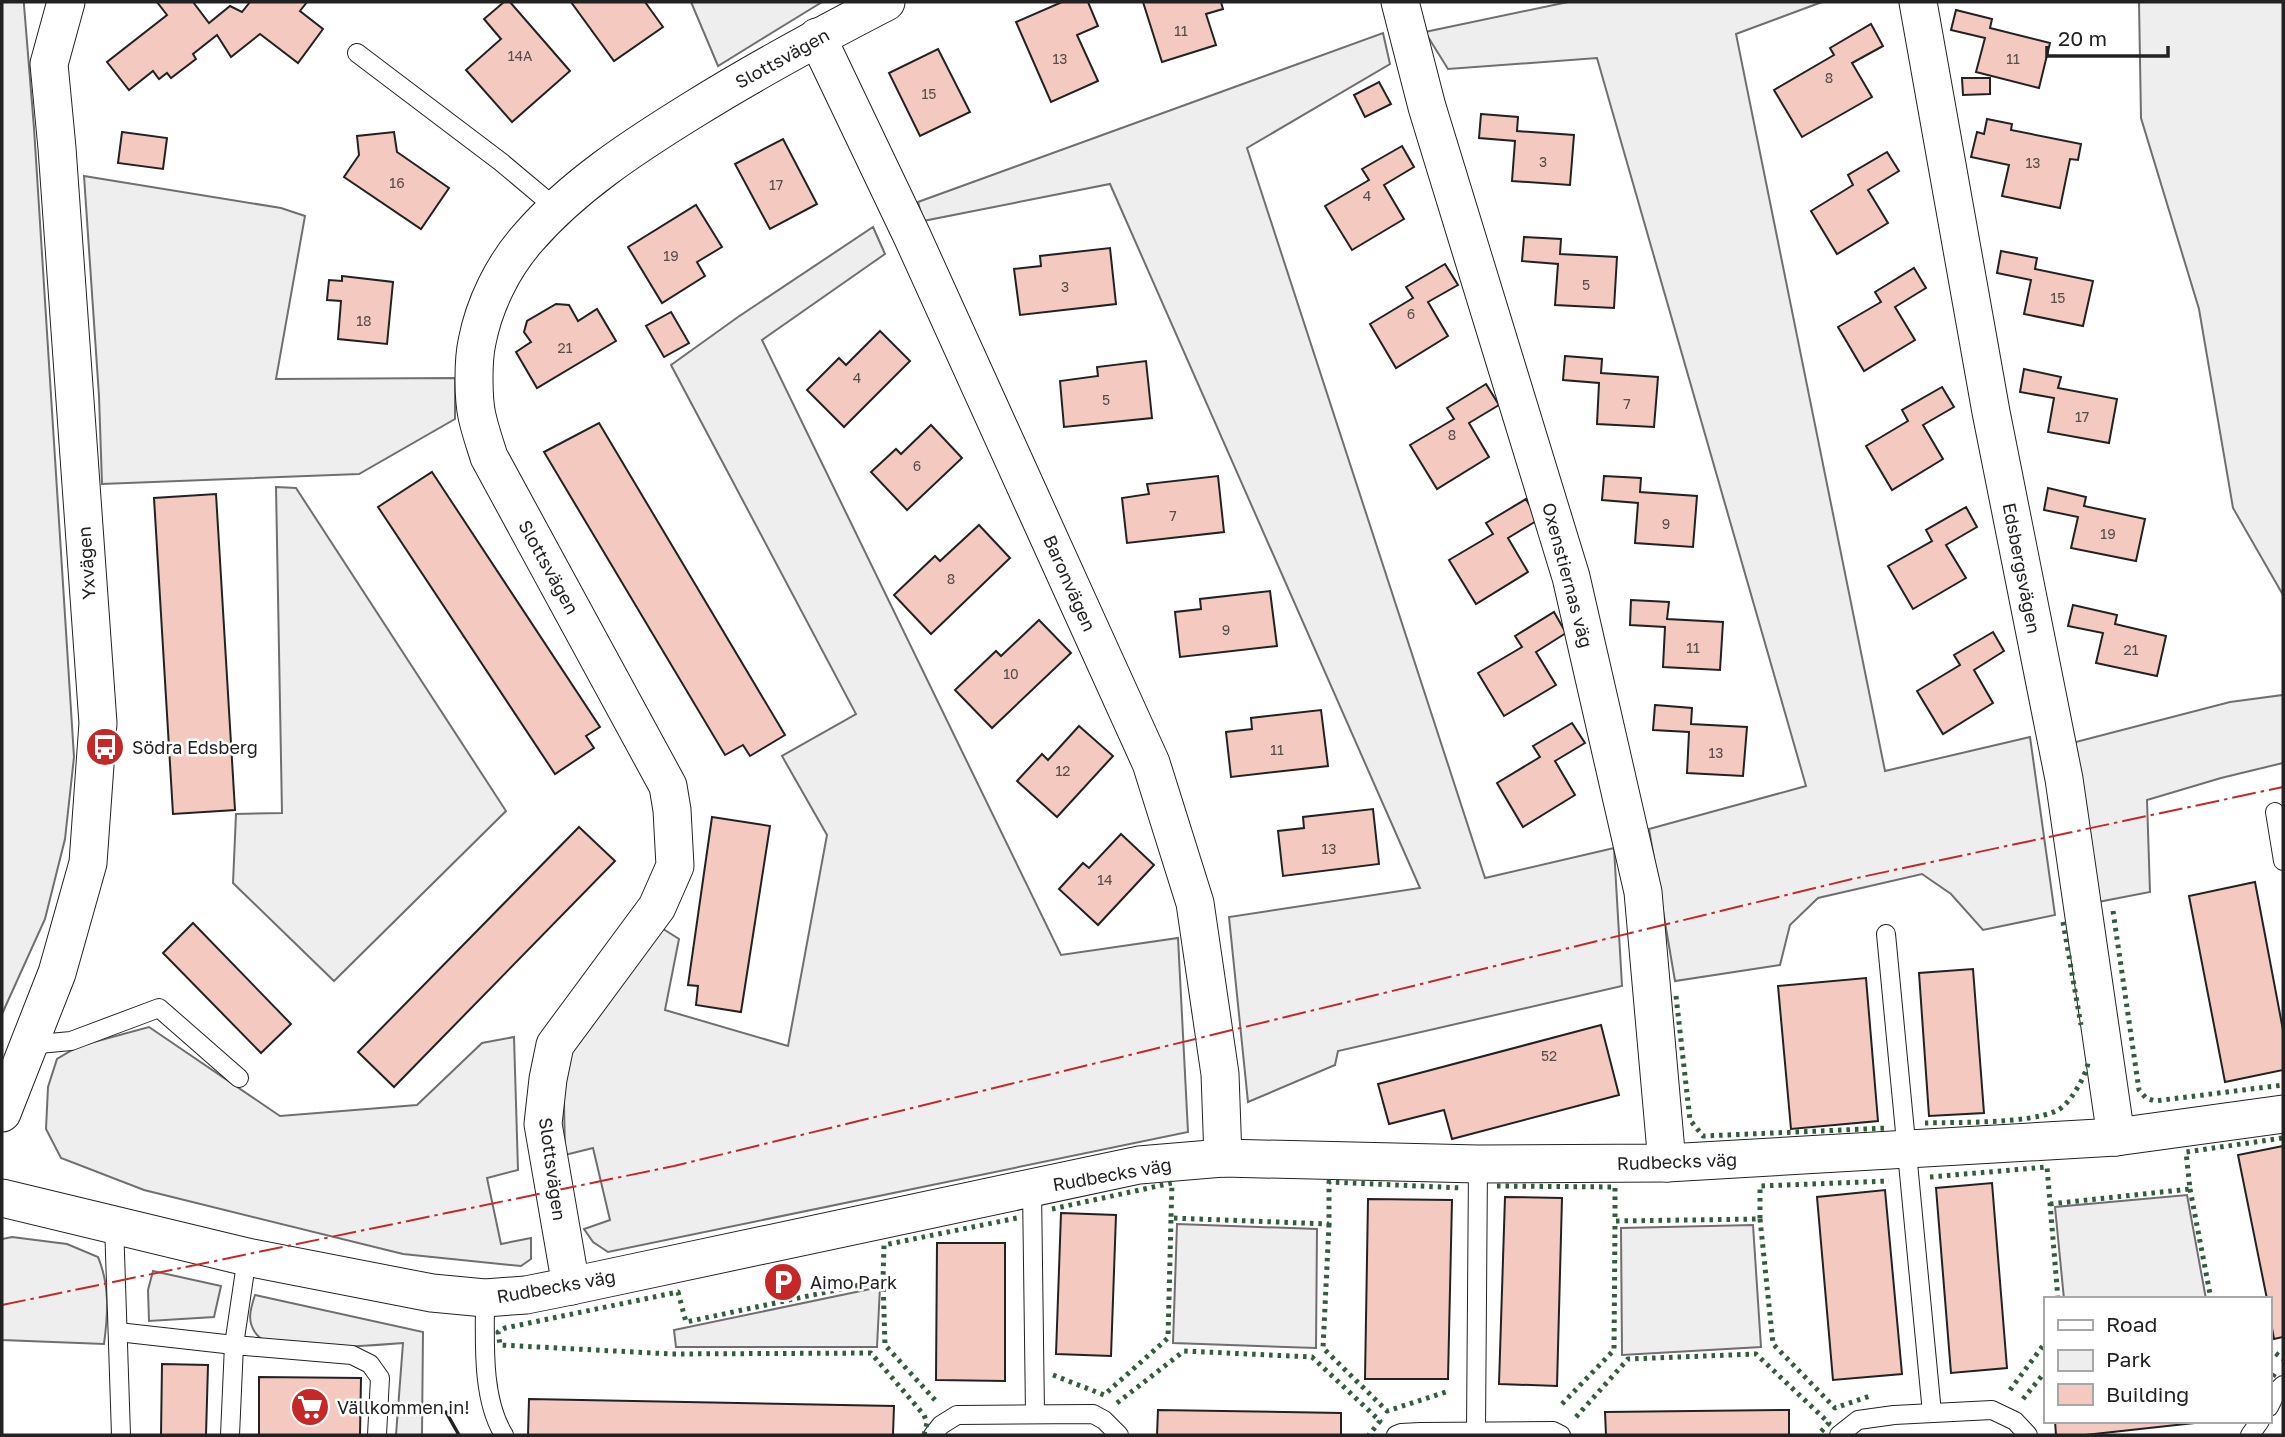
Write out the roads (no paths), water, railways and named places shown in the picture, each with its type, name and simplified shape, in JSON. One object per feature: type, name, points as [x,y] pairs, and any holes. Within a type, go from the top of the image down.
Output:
[{"type":"street","name":"Yxvägen","points":[[2,1113],[57,973],[88,863],[98,723],[49,64],[66,2]]},
{"type":"street","name":"Slottsvägen","points":[[571,1286],[543,1124],[555,1045],[657,907],[675,866],[672,810],[668,786],[489,457],[477,414],[476,344],[496,286],[527,239],[584,186],[645,139],[817,37],[886,2]]},
{"type":"street","name":"Oxenstiernas väg","points":[[1400,2],[1427,107],[1572,577],[1643,892],[1667,1163]]},
{"type":"street","name":"Edsbergsvägen","points":[[1918,2],[1991,412],[2064,779],[2116,1137]]},
{"type":"street","name":"Baronvägen","points":[[817,37],[918,249],[1152,762],[1195,903],[1220,1074],[1223,1158]]},
{"type":"street","name":"Rudbecks väg","points":[[2,1198],[247,1257],[432,1293],[485,1298],[526,1295],[571,1286],[1139,1165],[1223,1158],[1478,1164],[1667,1163],[2116,1137],[2283,1114]]},
{"type":"lane","points":[[358,53],[501,162],[557,209]]},
{"type":"lane","points":[[2275,812],[2283,861]]},
{"type":"lane","points":[[1886,934],[1932,1413]]},
{"type":"lane","points":[[28,1045],[71,1041],[159,1009],[239,1078]]},
{"type":"lane","points":[[1476,1432],[1478,1164]]},
{"type":"lane","points":[[1032,1189],[1035,1413]]},
{"type":"lane","points":[[114,1223],[121,1435]]},
{"type":"lane","points":[[230,1435],[234,1345],[247,1257]]},
{"type":"lane","points":[[485,1298],[485,1365],[492,1404],[504,1435]]},
{"type":"lane","points":[[118,1332],[352,1355],[370,1364],[380,1378],[377,1435]]},
{"type":"lane","points":[[2271,1403],[2283,1385]]},
{"type":"lane","points":[[1839,1435],[1858,1420],[1992,1410],[2015,1422],[2028,1435]]},
{"type":"lane","points":[[933,1435],[957,1415],[1035,1413],[1093,1415],[1104,1420],[1119,1435]]},
{"type":"lane","points":[[1396,1435],[1553,1431],[1561,1435]]},
{"type":"place","name":"Södra Edsberg","points":[[105,747]]},
{"type":"place","name":"Aimo Park","points":[[783,1282]]},
{"type":"place","name":"Vällkommen in!","points":[[310,1407]]}]
